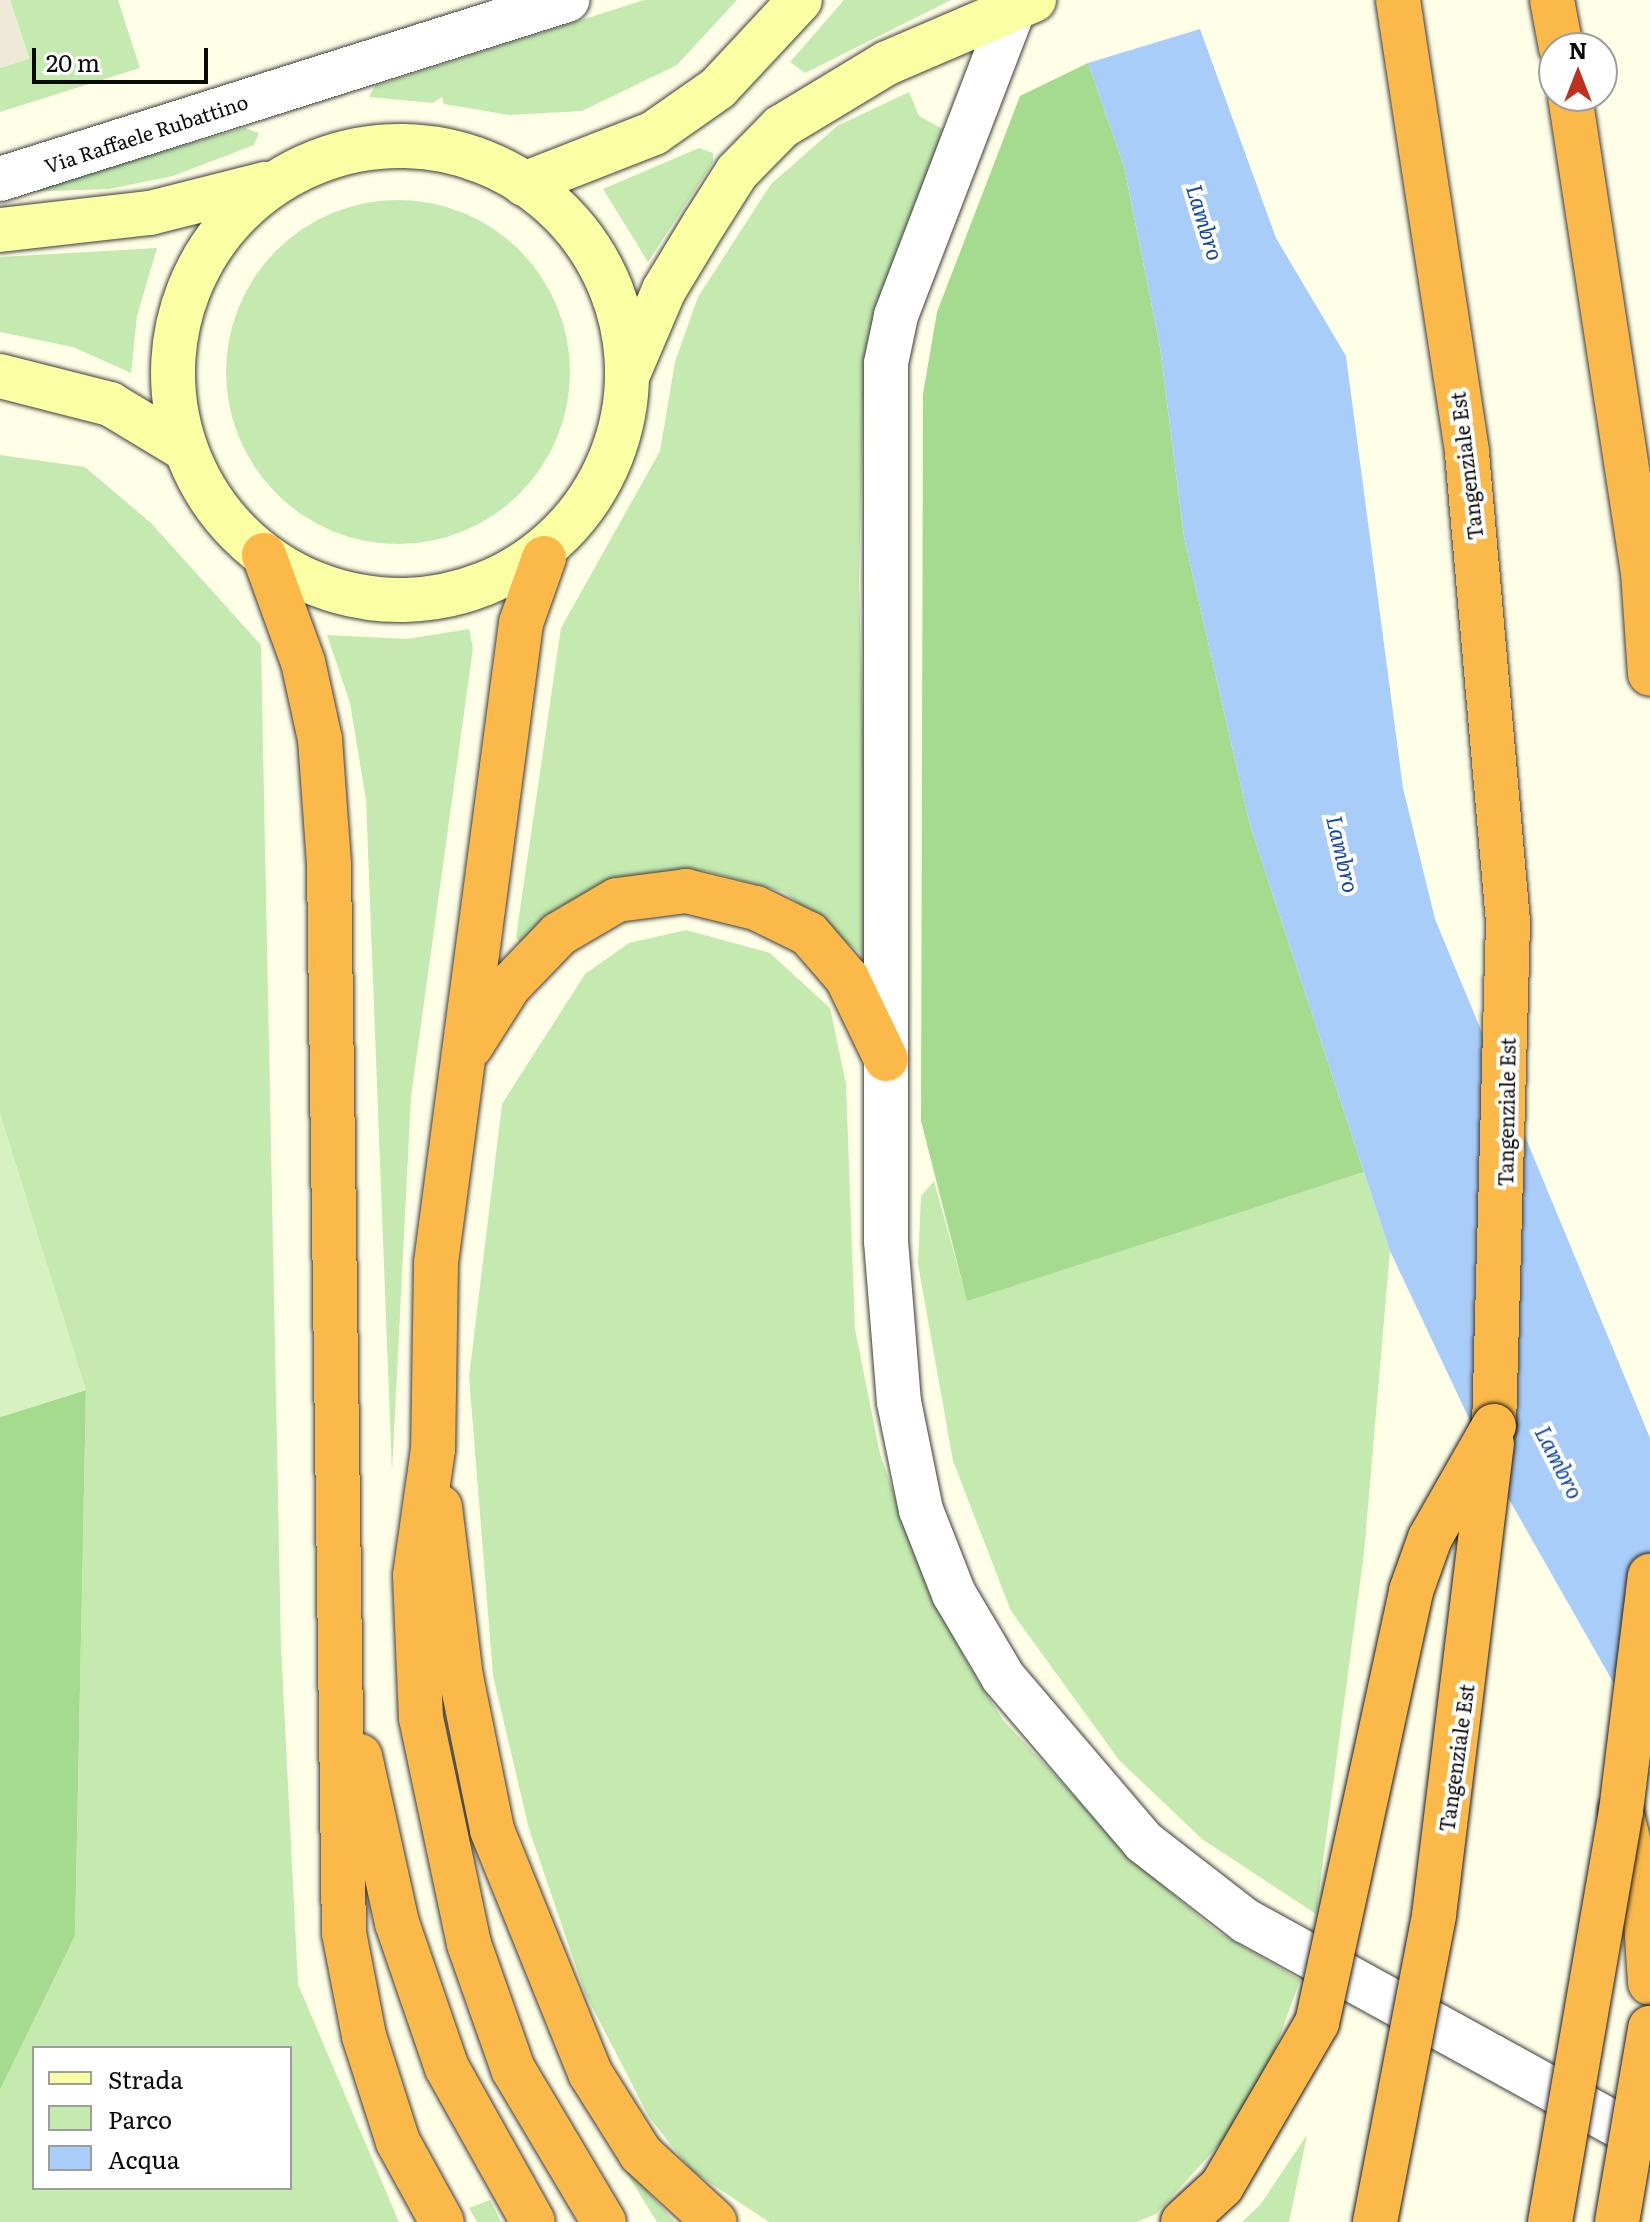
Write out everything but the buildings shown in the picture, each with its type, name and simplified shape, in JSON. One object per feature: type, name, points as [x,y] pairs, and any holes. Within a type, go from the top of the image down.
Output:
[{"type":"highway","name":"Tangenziale Est","points":[[1375,2222],[1434,1915],[1494,1426],[1508,923],[1467,453],[1398,0]]},
{"type":"highway","points":[[1552,0],[1558,32]]},
{"type":"highway","points":[[1572,112],[1643,572],[1650,674]]},
{"type":"highway","points":[[264,555],[303,662],[320,739],[329,865],[339,1664],[347,1948],[364,2036],[398,2142],[442,2222]]},
{"type":"highway","points":[[544,558],[521,623],[436,1263],[433,1449],[415,1576],[421,1718],[443,1838],[513,2069],[604,2222]]},
{"type":"highway","points":[[464,1058],[509,986],[559,934],[617,900],[686,891],[756,908],[809,934],[847,978],[886,1059]]},
{"type":"highway","points":[[1183,2222],[1222,2186],[1317,2023],[1411,1591],[1430,1538],[1494,1426]]},
{"type":"highway","points":[[433,1449],[461,1677],[492,1830],[590,2073],[641,2154],[715,2222]]},
{"type":"highway","points":[[1550,2222],[1621,1811],[1650,1576]]},
{"type":"highway","points":[[339,1664],[397,1923],[447,2068],[533,2222]]},
{"type":"highway","points":[[1621,1811],[1645,1907],[1650,1983]]},
{"type":"highway","points":[[1617,2222],[1650,2028]]},
{"type":"street","name":"Via Raffaele Rubattino","points":[[0,179],[567,0]]},
{"type":"street","points":[[524,184],[654,133],[718,88],[800,0]]},
{"type":"street","points":[[283,179],[219,234],[182,310],[173,394],[185,449],[210,499],[264,555],[320,586],[403,601],[459,593],[544,558],[606,470],[628,374],[664,290],[737,172],[781,127],[822,97],[1024,4]]},
{"type":"street","points":[[1024,4],[896,316],[886,363],[886,1241],[899,1402],[921,1510],[954,1594],[1003,1677],[1144,1842],[1246,1921],[1650,2143]]},
{"type":"street","points":[[0,230],[150,213],[283,179],[362,149],[419,146],[473,158],[524,184],[568,220],[601,266],[621,318],[628,374]]},
{"type":"street","points":[[0,376],[110,404],[185,449]]},
{"type":"green space","points":[[10,0],[118,0],[140,68],[0,112],[0,68],[29,58]]},
{"type":"green space","points":[[644,0],[737,0],[677,65],[582,111],[509,115],[444,104],[442,97],[433,103],[369,97],[375,86]]},
{"type":"green space","points":[[844,0],[951,0],[805,73],[790,62]]},
{"type":"green space","points":[[1088,63],[1124,166],[1160,347],[1184,537],[1250,825],[1364,1172],[967,1301],[921,1121],[923,394],[937,312],[1020,96]]},
{"type":"green space","points":[[909,92],[919,116],[952,134],[866,371],[859,582],[869,960],[784,892],[706,871],[668,872],[521,944],[516,937],[561,628],[660,451],[675,362],[698,297],[771,184],[837,126]]},
{"type":"green space","points":[[245,128],[259,133],[254,145],[173,176],[109,189],[21,192]]},
{"type":"green space","points":[[699,148],[713,153],[713,162],[648,262],[603,189]]},
{"type":"green space","points":[[398,200],[432,203],[464,213],[494,229],[520,250],[541,276],[557,306],[567,338],[570,372],[567,406],[557,438],[541,468],[520,494],[494,515],[464,531],[432,541],[398,544],[364,541],[332,531],[302,515],[276,494],[255,468],[239,438],[229,406],[226,372],[229,338],[239,306],[255,276],[276,250],[302,229],[332,213],[364,203]]},
{"type":"green space","points":[[157,248],[137,316],[131,373],[73,347],[0,332],[0,257]]},
{"type":"green space","points":[[0,455],[85,467],[152,524],[261,645],[281,1646],[298,1984],[399,2222],[0,2222],[0,2090],[75,1936],[86,1391],[0,1114]]},
{"type":"green space","points":[[469,629],[473,648],[411,1097],[392,1473],[366,800],[350,703],[327,635],[407,639]]},
{"type":"green space","points":[[686,930],[770,953],[830,1008],[846,1084],[855,1329],[880,1454],[923,1577],[969,1666],[1003,1720],[1140,1866],[1215,1930],[1300,1980],[1268,2069],[1235,2127],[1156,2214],[1137,2222],[769,2222],[691,2170],[649,2117],[585,1993],[529,1829],[493,1676],[469,1377],[502,1104],[585,974],[629,943]]},
{"type":"green space","points":[[0,1114],[86,1390],[0,1417]]},
{"type":"green space","points":[[1364,1172],[1390,1251],[1364,1553],[1316,1914],[1202,1839],[1119,1760],[1011,1611],[953,1461],[918,1264],[921,1196],[934,1181],[967,1300]]},
{"type":"green space","points":[[86,1390],[75,1936],[0,2090],[0,1417]]},
{"type":"green space","points":[[1307,2135],[1289,2222],[1242,2222],[1260,2205]]},
{"type":"green space","points":[[616,2156],[675,2222],[657,2222]]},
{"type":"green space","points":[[490,2200],[501,2222],[477,2222],[469,2208]]},
{"type":"shaded area","points":[[0,0],[10,0],[29,59],[0,68]]},
{"type":"water","name":"Lambro","points":[[1200,29],[1276,238],[1346,356],[1403,788],[1435,919],[1650,1438],[1650,1747],[1498,1480],[1390,1251],[1250,825],[1184,537],[1160,347],[1124,166],[1088,63]]}]
